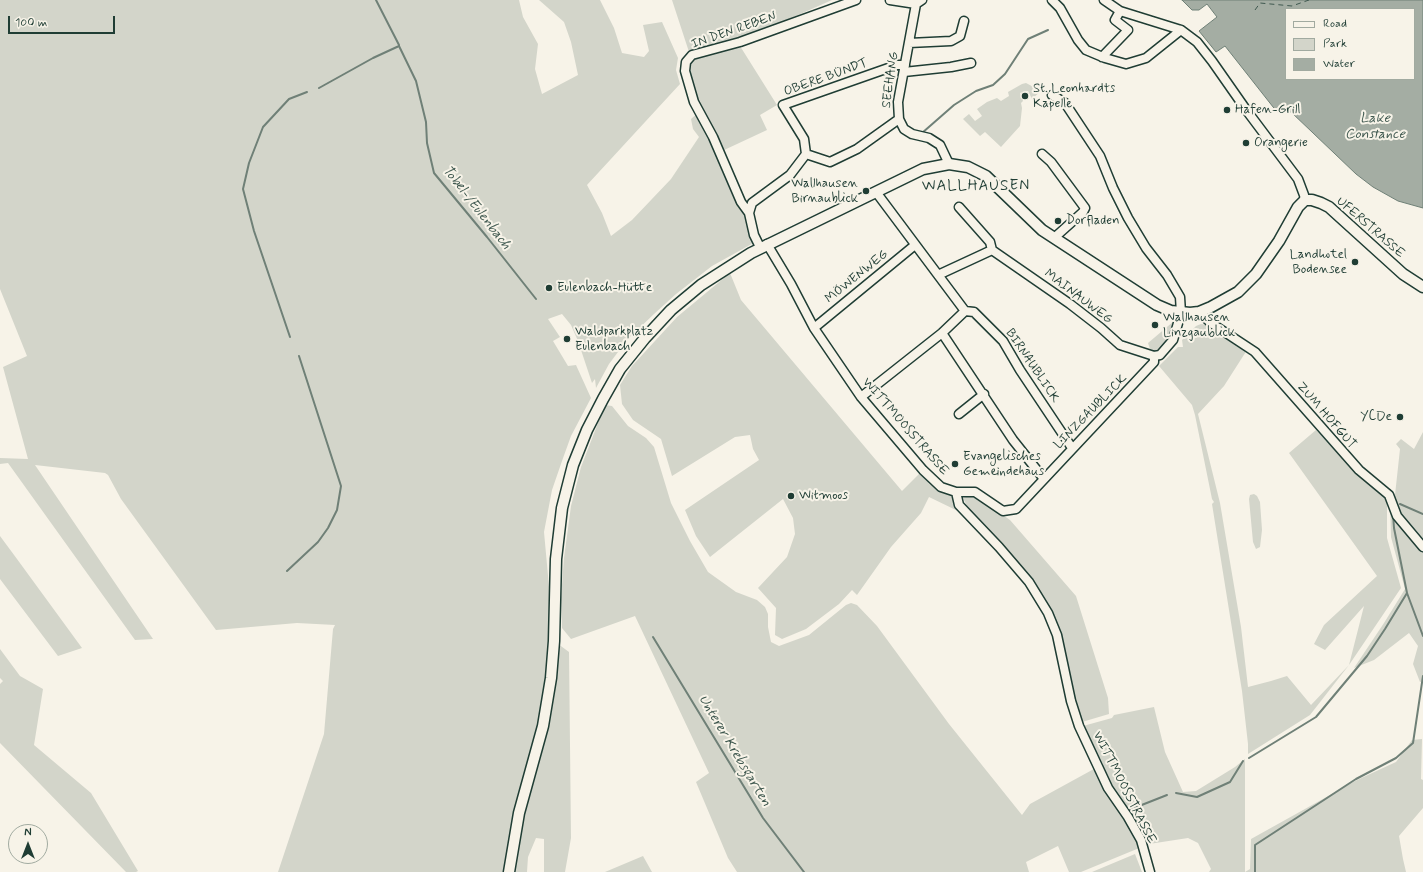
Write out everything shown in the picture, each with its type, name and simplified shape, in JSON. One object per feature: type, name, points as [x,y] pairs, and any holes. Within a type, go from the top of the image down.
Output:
[{"type":"main road","points":[[509,872],[519,813],[543,726],[551,678],[554,641],[556,559],[562,508],[574,465],[584,437],[620,369],[645,338],[671,310],[701,285],[764,246],[923,169],[949,164],[968,167],[986,176],[1042,230],[1157,305],[1171,311],[1181,313],[1199,312],[1238,292],[1256,274],[1279,241],[1298,207],[1304,200]]},
{"type":"main road","name":"UFERSTRASSE","points":[[1304,200],[1316,201],[1329,207],[1403,274],[1423,287]]},
{"type":"street","name":"IN DEN REBEN","points":[[749,213],[741,202],[713,137],[694,102],[685,71],[686,62],[692,55],[740,42],[856,0]]},
{"type":"street","points":[[890,0],[919,2]]},
{"type":"street","points":[[1052,0],[1060,8],[1078,40],[1086,50],[1102,57],[1126,64],[1146,58],[1181,30]]},
{"type":"street","points":[[1104,0],[1120,11],[1181,30],[1197,42],[1298,179],[1304,195],[1304,200]]},
{"type":"street","name":"SEEHANG","points":[[919,2],[909,43],[898,102],[899,119],[904,128],[912,134],[929,138],[940,145],[949,164]]},
{"type":"street","points":[[1102,57],[1128,30],[1114,20],[1120,11]]},
{"type":"street","points":[[909,43],[951,41],[960,36],[964,21]]},
{"type":"street","points":[[904,69],[951,68],[971,63]]},
{"type":"street","name":"OBERE BÜNDT","points":[[806,154],[804,139],[783,105],[897,65],[904,69]]},
{"type":"street","points":[[1052,95],[1065,103],[1100,156],[1113,188],[1128,218],[1146,248],[1167,275],[1180,297],[1181,313]]},
{"type":"street","points":[[749,213],[752,203],[790,175],[806,154],[830,162],[857,149],[899,119]]},
{"type":"street","points":[[1042,154],[1051,162],[1085,208],[1083,212],[1054,238]]},
{"type":"street","name":"BIRNAUBLICK","points":[[876,192],[965,311],[974,312],[1003,341],[1020,370],[1072,448]]},
{"type":"street","name":"MAINAUWEG","points":[[959,207],[990,242],[992,250],[1070,304],[1120,344],[1154,356]]},
{"type":"street","name":"WITTMOOSSTRASSE","points":[[749,213],[754,235],[764,246],[791,284],[814,328],[861,397],[923,470],[941,487],[956,492],[959,505],[999,547],[1029,582],[1048,613],[1057,635],[1071,701],[1079,726],[1108,788],[1128,817],[1141,840],[1150,872]]},
{"type":"street","name":"MÖWENWEG","points":[[814,328],[915,245]]},
{"type":"street","points":[[938,275],[992,250]]},
{"type":"street","points":[[861,397],[942,332],[965,311]]},
{"type":"street","name":"ZUM HOFGUT","points":[[1199,312],[1211,323],[1255,352],[1359,470],[1389,495],[1397,516],[1423,547]]},
{"type":"street","name":"LINZGAUBLICK","points":[[956,492],[974,492],[1003,510],[1016,509],[1154,362],[1154,356],[1160,354],[1173,340],[1181,313]]},
{"type":"street","points":[[942,332],[1013,440],[1044,479]]},
{"type":"street","points":[[959,414],[984,394]]},
{"type":"green space","points":[[0,0],[519,0],[523,17],[538,44],[535,69],[542,94],[578,75],[571,42],[564,22],[539,0],[600,0],[614,28],[622,53],[644,57],[649,51],[643,25],[662,22],[678,58],[676,70],[680,84],[587,185],[602,213],[611,236],[632,220],[671,179],[699,137],[693,129],[691,119],[699,112],[757,241],[712,266],[676,294],[654,314],[627,340],[609,364],[596,388],[595,379],[592,383],[571,325],[562,314],[548,319],[560,337],[553,341],[568,366],[576,365],[591,398],[571,436],[562,461],[552,490],[544,532],[554,641],[569,652],[571,838],[565,872],[544,872],[544,839],[536,838],[528,857],[527,872],[278,872],[324,734],[333,629],[335,625],[297,623],[216,630],[121,499],[108,475],[105,473],[35,465],[153,639],[135,640],[8,463],[0,464],[0,458],[28,459],[3,367],[27,356],[0,289]]},
{"type":"green space","points":[[672,0],[832,0],[764,30],[690,55]]},
{"type":"green space","points":[[740,46],[777,105],[760,115],[767,130],[722,151],[695,97],[688,66],[691,59]]},
{"type":"green space","points":[[1026,83],[1041,91],[1032,99],[1028,91],[1020,93],[1023,101],[1021,103],[1022,108],[1020,126],[1001,147],[985,132],[980,136],[963,119],[969,114],[975,121],[982,116],[977,109],[987,102],[997,98],[1001,101],[1009,96],[1008,92]]},
{"type":"green space","points":[[730,273],[741,300],[902,491],[923,470],[954,494],[954,502],[960,512],[929,497],[921,513],[891,547],[857,595],[852,590],[839,604],[806,629],[782,639],[775,635],[776,608],[758,588],[787,557],[795,534],[793,518],[783,499],[710,557],[696,536],[685,510],[759,460],[753,449],[750,435],[735,437],[672,476],[661,439],[633,420],[622,404],[620,385],[632,366],[677,317]]},
{"type":"green space","points":[[1174,321],[1176,324],[1171,338],[1159,350],[1154,351],[1150,349],[1148,343]]},
{"type":"green space","points":[[1201,324],[1207,325],[1247,350],[1224,386],[1198,414],[1220,503],[1241,627],[1248,687],[1287,676],[1311,705],[1349,665],[1310,715],[1248,754],[1242,691],[1212,504],[1214,502],[1212,499],[1195,415],[1192,405],[1159,366],[1178,347],[1183,347],[1182,340],[1196,326]]},
{"type":"green space","points":[[605,405],[612,406],[628,426],[646,438],[654,447],[671,503],[690,541],[708,572],[736,592],[757,600],[765,607],[768,614],[768,627],[771,642],[779,646],[809,635],[846,605],[851,603],[857,605],[877,626],[949,724],[1022,815],[1030,804],[1103,764],[1083,726],[1112,718],[1114,715],[1154,707],[1165,752],[1183,792],[1196,791],[1235,767],[1245,759],[1245,872],[1209,872],[1211,869],[1198,843],[1188,838],[1149,844],[1081,872],[1069,872],[1058,846],[1026,862],[1029,872],[737,872],[728,858],[696,782],[709,773],[635,616],[571,639],[562,628],[561,598],[564,558],[571,506],[581,467]]},
{"type":"green space","points":[[1316,430],[1356,473],[1387,496],[1387,538],[1401,588],[1349,665],[1364,606],[1325,650],[1314,644],[1324,625],[1377,576],[1289,453]]},
{"type":"green space","points":[[1423,432],[1423,543],[1399,514],[1390,493],[1395,495],[1400,449],[1396,444],[1401,439],[1414,449]]},
{"type":"green space","points":[[1254,494],[1260,502],[1262,530],[1260,547],[1256,549],[1253,542],[1249,499],[1250,495]]},
{"type":"green space","points":[[974,495],[1010,520],[1076,596],[1108,698],[1109,714],[1082,722],[1075,702],[1061,635],[1052,611],[1033,580],[967,506],[963,498]]},
{"type":"green space","points":[[1390,498],[1423,550],[1423,681],[1420,682],[1413,664],[1418,646],[1409,633],[1374,660],[1354,668],[1405,589],[1391,537]]},
{"type":"green space","points":[[0,536],[82,648],[58,656],[0,579]]},
{"type":"green space","points":[[0,649],[20,676],[43,689],[34,745],[91,793],[138,871],[126,872],[0,743],[0,684],[3,681],[0,678]]},
{"type":"green space","points":[[1422,739],[1421,779],[1423,780],[1423,808],[1399,836],[1406,872],[1245,872],[1250,869],[1251,839],[1357,780],[1396,762],[1412,740]]},
{"type":"green space","points":[[1135,854],[1142,872],[1092,872]]},
{"type":"green space","points":[[643,856],[652,872],[605,872]]},
{"type":"water","name":"Lake Constance","points":[[1182,0],[1423,0],[1423,208],[1398,201],[1373,187],[1356,174],[1291,112],[1277,112],[1225,46],[1216,52],[1199,31],[1217,17],[1207,4],[1199,10],[1192,10]]},
{"type":"waterway","points":[[376,0],[399,45]]},
{"type":"waterway","points":[[922,133],[954,105],[976,91],[993,85],[1005,74],[1028,39],[1048,30]]},
{"type":"waterway","name":"Tobel-/Eulenbach","points":[[319,88],[373,58],[399,46],[416,81],[426,122],[427,143],[434,173],[536,299]]},
{"type":"waterway","name":"Tobel-/Eulenbach","points":[[290,337],[254,231],[243,189],[249,163],[263,127],[289,99],[307,92]]},
{"type":"waterway","name":"Tobel-/Eulenbach","points":[[287,571],[318,542],[328,528],[337,510],[341,486],[299,356]]},
{"type":"waterway","points":[[1400,504],[1423,514]]},
{"type":"waterway","points":[[1249,758],[1316,717],[1367,656],[1407,593],[1394,528],[1393,514]]},
{"type":"waterway","points":[[1407,593],[1423,636]]},
{"type":"waterway","name":"Unterer Krebsgarten","points":[[653,637],[763,818],[804,872]]},
{"type":"waterway","points":[[1255,872],[1255,845],[1356,779],[1396,758],[1413,743],[1423,676]]},
{"type":"waterway","points":[[1176,793],[1197,797],[1230,782],[1243,761]]},
{"type":"waterway","points":[[1129,810],[1167,795]]},
{"type":"ferry route","points":[[1255,10],[1260,3],[1292,6],[1309,0]]},
{"type":"place","name":"St. Leonhardts Kapelle","points":[[1025,96]]},
{"type":"place","name":"Hafen-Grill","points":[[1227,110]]},
{"type":"place","name":"Orangerie","points":[[1246,143]]},
{"type":"place","name":"Wallhausen Birnaublick","points":[[866,191]]},
{"type":"place","name":"Dorfladen","points":[[1058,221]]},
{"type":"place","name":"Landhotel Bodensee","points":[[1355,262]]},
{"type":"place","name":"Eulenbach-Hütte","points":[[549,288]]},
{"type":"place","name":"Wallhausen Linzgaublick","points":[[1155,325]]},
{"type":"place","name":"Waldparkplatz Eulenbach","points":[[567,339]]},
{"type":"place","name":"YCDe","points":[[1400,417]]},
{"type":"place","name":"Evangelisches Gemeindehaus","points":[[955,464]]},
{"type":"place","name":"Witmoos","points":[[791,496]]},
{"type":"district","name":"WALLHAUSEN","points":[[976,187]]}]
